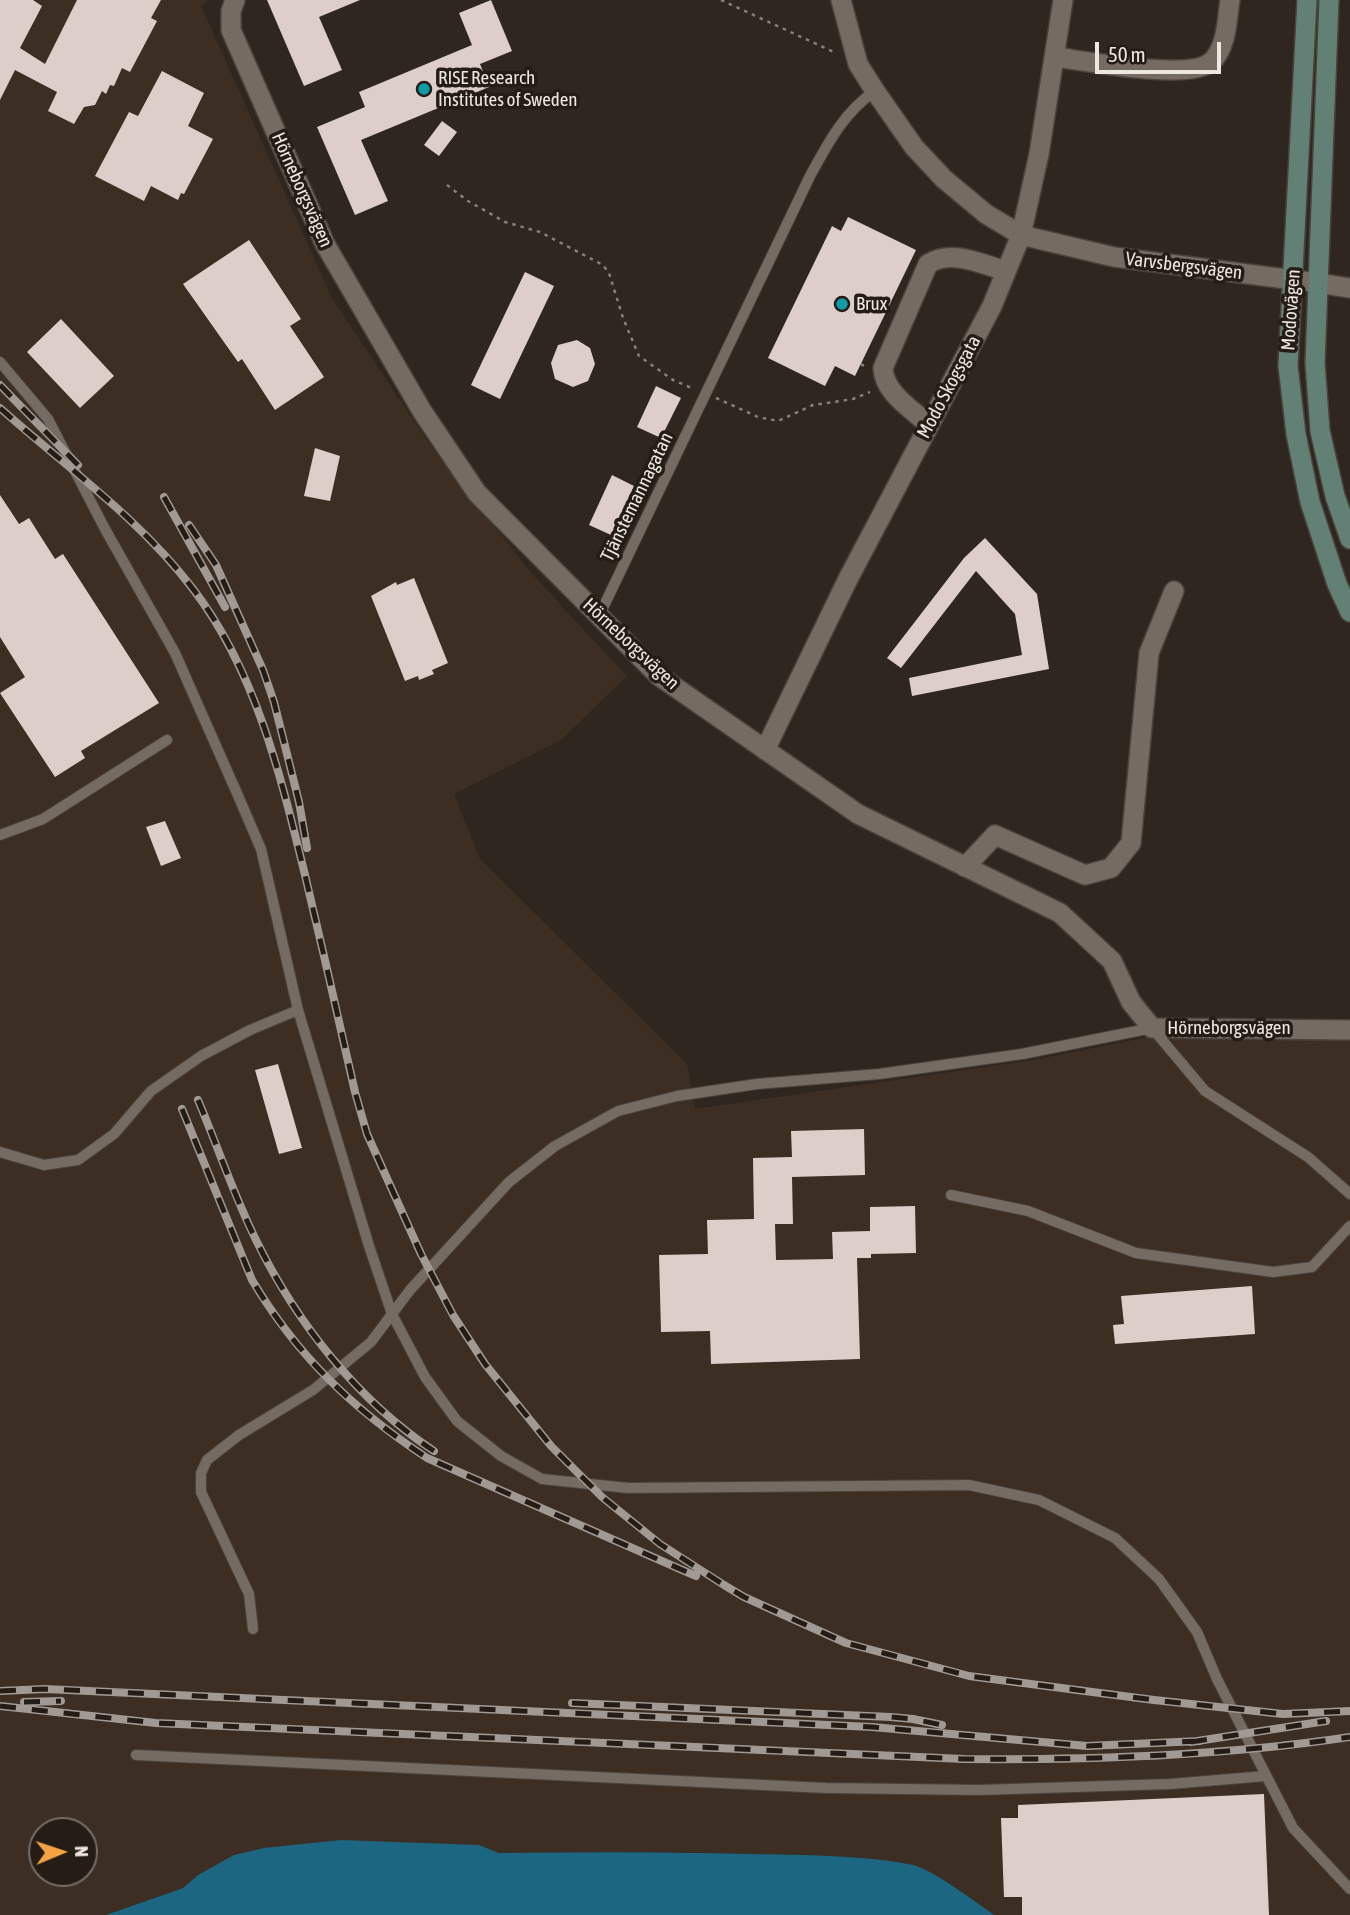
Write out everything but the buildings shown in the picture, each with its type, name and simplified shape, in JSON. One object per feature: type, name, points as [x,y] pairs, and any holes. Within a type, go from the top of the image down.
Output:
[{"type":"main road","name":"Modovägen","points":[[1307,0],[1288,366],[1296,434],[1310,502],[1337,584],[1350,612]]},
{"type":"main road","name":"Modovägen","points":[[1329,0],[1315,363],[1320,430],[1335,496],[1350,539]]},
{"type":"street","name":"Hörneborgsvägen","points":[[235,0],[231,11],[231,30],[325,244],[422,411],[477,493],[659,676],[858,814],[1060,914],[1112,961],[1132,1002],[1152,1028],[1350,1030]]},
{"type":"street","name":"Varvsbergsvägen","points":[[841,0],[858,64],[914,146],[944,179],[986,214],[1021,235],[1114,257],[1350,288]]},
{"type":"street","name":"Modo Skogsgata","points":[[765,750],[848,579],[992,306],[1021,235],[1039,154],[1063,0]]},
{"type":"street","points":[[1055,57],[1186,71],[1211,62],[1223,43],[1230,0]]},
{"type":"street","points":[[929,425],[890,389],[883,379],[883,368],[928,264],[937,258],[952,256],[1006,271]]},
{"type":"street","points":[[965,867],[996,835],[1085,874],[1111,868],[1131,843],[1149,653],[1174,591]]},
{"type":"lane","name":"Tjänstemannagatan","points":[[599,616],[804,188],[843,120],[860,101],[875,91]]},
{"type":"lane","points":[[0,362],[48,419],[105,529],[175,653],[261,849],[298,1010],[392,1314],[425,1377],[457,1421],[501,1457],[542,1479],[628,1488],[969,1485],[1039,1500],[1115,1538],[1159,1579],[1197,1632],[1217,1679],[1293,1828],[1350,1889]]},
{"type":"lane","points":[[0,835],[43,819],[167,740]]},
{"type":"lane","points":[[0,1152],[44,1165],[78,1160],[114,1134],[151,1091],[201,1056],[250,1030],[298,1010]]},
{"type":"lane","points":[[253,1629],[249,1594],[201,1492],[201,1473],[207,1460],[239,1435],[313,1390],[371,1342],[429,1269],[509,1182],[555,1146],[618,1111],[677,1096],[757,1084],[879,1074],[1022,1054],[1152,1028],[1205,1091],[1308,1157],[1350,1194]]},
{"type":"lane","points":[[951,1195],[1028,1211],[1136,1253],[1273,1272],[1312,1267],[1350,1226]]},
{"type":"lane","points":[[136,1755],[826,1788],[979,1790],[1170,1784],[1266,1776]]},
{"type":"path","points":[[721,0],[858,64]]},
{"type":"path","points":[[447,185],[468,201],[505,222],[540,232],[603,265],[609,273],[623,318],[639,356],[673,380],[758,417],[778,421],[813,405],[869,394],[883,379],[861,364]]},
{"type":"shaded area","points":[[0,0],[209,0],[201,6],[332,298],[426,439],[533,575],[627,676],[561,740],[454,794],[480,859],[687,1064],[695,1109],[1033,1060],[1163,1034],[1350,1040],[1350,1915],[994,1915],[960,1891],[915,1866],[808,1855],[499,1853],[479,1845],[198,1875],[183,1888],[106,1915],[0,1915]]},
{"type":"water","points":[[341,1840],[479,1845],[499,1853],[722,1853],[875,1859],[913,1865],[932,1873],[994,1915],[106,1915],[183,1888],[198,1875],[234,1855],[264,1848]]},
{"type":"railway","points":[[0,385],[78,465]]},
{"type":"railway","points":[[0,408],[126,516],[172,563],[215,621],[234,654],[264,726],[276,763],[367,1134],[421,1254],[453,1315],[485,1364],[551,1446],[602,1497],[660,1544],[744,1597],[846,1643],[969,1676],[1283,1714],[1350,1711]]},
{"type":"railway","points":[[164,497],[225,607]]},
{"type":"railway","points":[[189,525],[216,565],[263,670],[274,702],[299,802],[307,848]]},
{"type":"railway","points":[[198,1100],[249,1225],[291,1302],[332,1358],[355,1384],[380,1409],[434,1451]]},
{"type":"railway","points":[[182,1109],[252,1280],[288,1333],[329,1380],[351,1400],[427,1458],[696,1576]]},
{"type":"railway","points":[[0,1691],[45,1689],[872,1727],[1087,1746],[1200,1741]]},
{"type":"railway","points":[[24,1702],[61,1701]]},
{"type":"railway","points":[[572,1703],[891,1717],[942,1725]]},
{"type":"railway","points":[[0,1706],[156,1723],[964,1759],[1061,1759],[1206,1753],[1350,1737]]},
{"type":"railway","points":[[1191,1742],[1326,1721]]},
{"type":"place","name":"RISE Research Institutes of Sweden","points":[[424,89]]},
{"type":"place","name":"Brux","points":[[842,304]]}]
